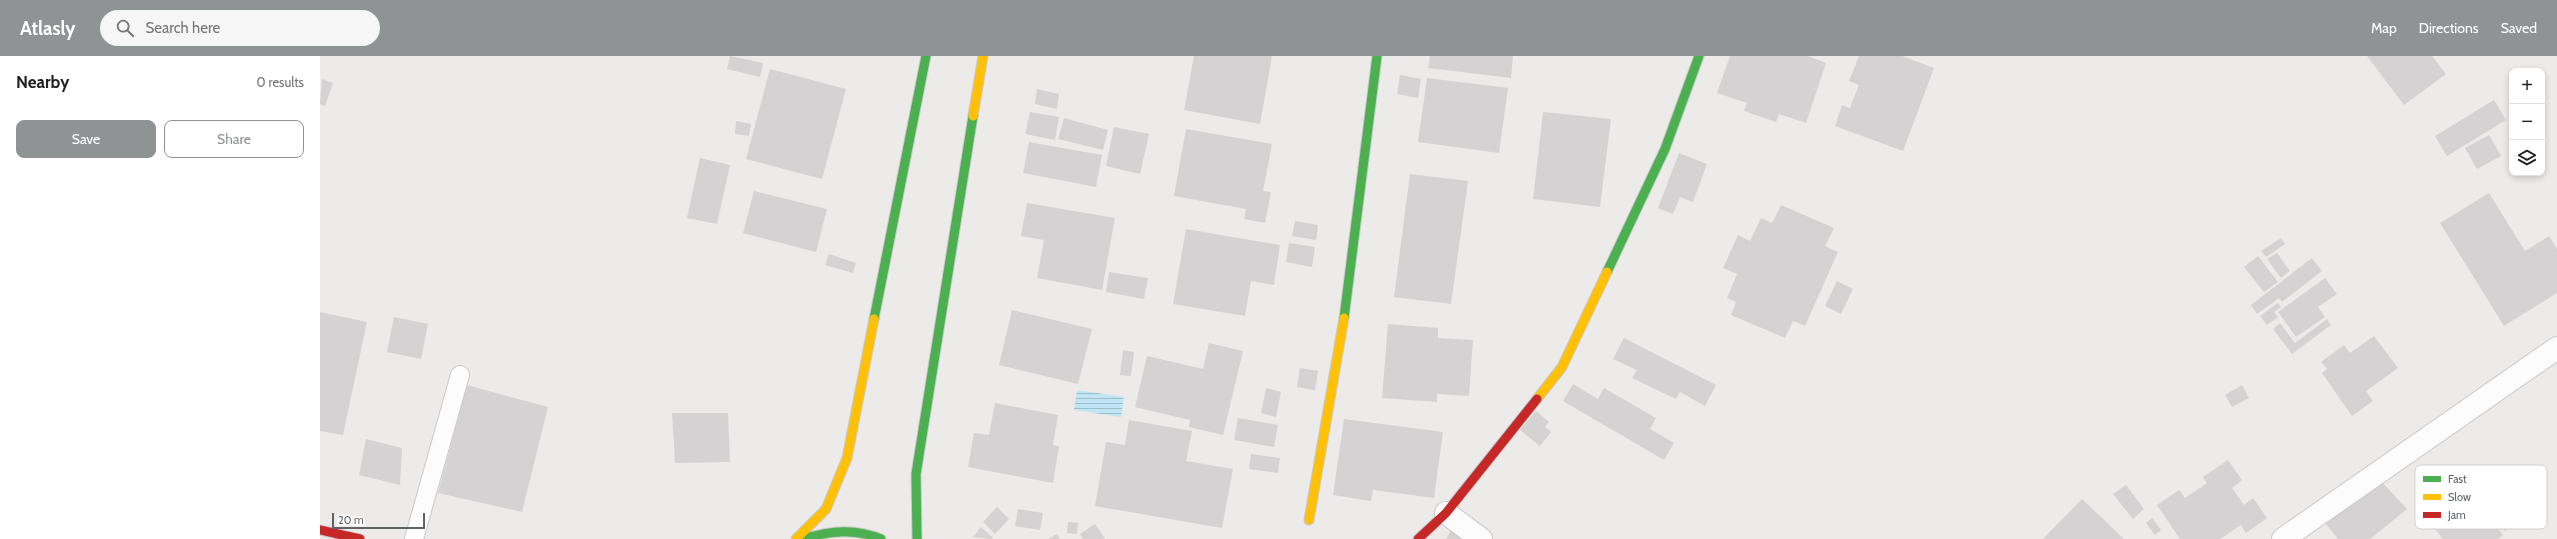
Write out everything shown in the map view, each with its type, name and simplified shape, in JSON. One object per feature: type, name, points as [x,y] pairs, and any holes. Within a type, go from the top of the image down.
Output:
[{"type":"main road","points":[[796,539],[826,509],[847,458],[926,56]]},
{"type":"main road","points":[[917,539],[916,474],[983,56]]},
{"type":"main road","points":[[1308,520],[1345,310],[1377,56]]},
{"type":"main road","points":[[1418,539],[1446,513],[1562,367],[1665,149],[1700,56]]},
{"type":"main road","points":[[320,530],[360,539]]},
{"type":"main road","points":[[804,539],[832,532],[847,531],[881,539]]},
{"type":"street","points":[[2296,536],[2557,348]]},
{"type":"street","points":[[1446,513],[1481,539]]},
{"type":"lane","points":[[414,539],[460,374]]},
{"type":"water","points":[[1077,390],[1124,397],[1121,417],[1074,410]]},
{"type":"building","points":[[730,56],[763,63],[760,77],[727,69]]},
{"type":"building","points":[[1194,56],[1272,56],[1260,124],[1184,110]]},
{"type":"building","points":[[1430,56],[1513,56],[1511,78],[1428,68]]},
{"type":"building","points":[[1730,56],[1808,56],[1826,63],[1806,123],[1779,114],[1776,122],[1744,111],[1747,103],[1717,93]]},
{"type":"building","points":[[1859,56],[1902,56],[1934,68],[1903,151],[1835,126],[1842,105],[1850,108],[1859,85],[1849,81]]},
{"type":"building","points":[[2367,56],[2432,56],[2446,74],[2404,105]]},
{"type":"building","points":[[770,69],[846,89],[822,179],[746,159]]},
{"type":"building","points":[[1400,75],[1421,79],[1418,98],[1397,94]]},
{"type":"building","points":[[1427,78],[1508,88],[1499,153],[1418,142]]},
{"type":"building","points":[[322,79],[333,83],[325,106],[320,104]]},
{"type":"building","points":[[1037,89],[1059,94],[1057,109],[1035,104]]},
{"type":"building","points":[[2494,100],[2506,120],[2447,156],[2435,136]]},
{"type":"building","points":[[1030,112],[1059,117],[1055,140],[1025,134]]},
{"type":"building","points":[[1543,112],[1611,119],[1600,207],[1533,199]]},
{"type":"building","points":[[1064,118],[1108,130],[1103,150],[1058,139]]},
{"type":"building","points":[[736,121],[751,124],[749,136],[735,134]]},
{"type":"building","points":[[1114,127],[1149,134],[1140,174],[1106,166]]},
{"type":"building","points":[[1186,129],[1272,144],[1263,191],[1271,192],[1265,223],[1244,219],[1246,209],[1174,196]]},
{"type":"building","points":[[2489,135],[2501,156],[2477,169],[2465,148]]},
{"type":"building","points":[[1029,142],[1102,155],[1096,187],[1023,173]]},
{"type":"building","points":[[1679,153],[1707,164],[1693,202],[1680,197],[1673,214],[1658,208]]},
{"type":"building","points":[[700,158],[730,165],[717,224],[687,218]]},
{"type":"building","points":[[1410,174],[1468,181],[1451,304],[1394,297]]},
{"type":"building","points":[[754,191],[827,209],[816,252],[743,233]]},
{"type":"building","points":[[2489,193],[2525,251],[2549,236],[2557,249],[2557,293],[2504,326],[2440,223]]},
{"type":"building","points":[[1027,203],[1115,218],[1102,290],[1037,278],[1044,240],[1021,236]]},
{"type":"building","points":[[1781,205],[1834,228],[1825,246],[1838,252],[1805,326],[1793,321],[1785,338],[1731,315],[1736,302],[1727,298],[1737,274],[1723,268],[1738,235],[1750,241],[1761,218],[1772,223]]},
{"type":"building","points":[[1295,221],[1318,225],[1316,240],[1292,236]]},
{"type":"building","points":[[1186,229],[1280,245],[1274,285],[1251,281],[1245,316],[1173,304]]},
{"type":"building","points":[[2281,238],[2285,244],[2266,257],[2261,251]]},
{"type":"building","points":[[1289,243],[1315,247],[1312,267],[1286,262]]},
{"type":"building","points":[[2277,253],[2290,271],[2281,278],[2267,259]]},
{"type":"building","points":[[829,254],[856,263],[853,273],[825,265]]},
{"type":"building","points":[[2258,256],[2278,282],[2264,292],[2244,267]]},
{"type":"building","points":[[2312,258],[2322,271],[2282,302],[2279,298],[2257,314],[2251,305]]},
{"type":"building","points":[[1109,272],[1148,278],[1144,299],[1106,292]]},
{"type":"building","points":[[2325,278],[2337,294],[2318,307],[2325,317],[2296,337],[2278,312]]},
{"type":"building","points":[[1837,281],[1853,289],[1841,314],[1825,306]]},
{"type":"building","points":[[2278,303],[2281,307],[2274,312],[2278,317],[2267,325],[2260,316]]},
{"type":"building","points":[[1012,310],[1092,329],[1078,384],[999,365]]},
{"type":"building","points":[[320,312],[367,322],[343,435],[320,431]]},
{"type":"building","points":[[394,317],[428,324],[421,359],[387,352]]},
{"type":"building","points":[[2327,319],[2331,325],[2292,354],[2273,329],[2280,323],[2295,343]]},
{"type":"building","points":[[1388,324],[1438,328],[1438,338],[1473,340],[1469,396],[1437,394],[1437,402],[1382,398]]},
{"type":"building","points":[[2374,336],[2398,368],[2366,391],[2373,401],[2352,416],[2322,373],[2327,369],[2321,362],[2344,345],[2350,353]]},
{"type":"building","points":[[1624,338],[1716,385],[1705,406],[1680,392],[1676,399],[1632,378],[1637,370],[1613,359]]},
{"type":"building","points":[[1209,343],[1243,351],[1223,435],[1189,427],[1190,420],[1135,407],[1147,356],[1203,369]]},
{"type":"building","points":[[1123,350],[1134,352],[1131,376],[1120,375]]},
{"type":"building","points":[[1300,368],[1318,371],[1315,390],[1297,387]]},
{"type":"building","points":[[1573,384],[1598,399],[1604,388],[1656,418],[1650,429],[1674,443],[1664,460],[1563,401]]},
{"type":"building","points":[[467,385],[548,407],[522,512],[438,493]]},
{"type":"building","points":[[2242,385],[2249,398],[2232,407],[2225,395]]},
{"type":"building","points":[[1266,388],[1281,392],[1276,417],[1261,413]]},
{"type":"building","points":[[995,403],[1058,415],[1053,445],[1059,446],[1053,483],[968,467],[974,433],[989,435]]},
{"type":"building","points":[[1536,411],[1549,422],[1545,427],[1551,432],[1540,446],[1520,430]]},
{"type":"building","points":[[672,413],[728,413],[730,462],[675,463]]},
{"type":"building","points":[[1238,418],[1278,425],[1274,447],[1234,440]]},
{"type":"building","points":[[1344,419],[1443,432],[1434,498],[1373,490],[1371,501],[1333,495]]},
{"type":"building","points":[[1129,420],[1192,431],[1186,461],[1233,469],[1222,528],[1095,506],[1106,442],[1125,445]]},
{"type":"building","points":[[366,439],[402,448],[400,485],[359,475]]},
{"type":"building","points":[[1251,454],[1280,458],[1278,473],[1249,469]]},
{"type":"building","points":[[2228,460],[2242,480],[2232,488],[2244,505],[2253,498],[2267,518],[2246,533],[2241,525],[2220,539],[2180,539],[2157,505],[2179,490],[2185,498],[2207,483],[2203,477]]},
{"type":"building","points":[[2380,480],[2407,509],[2370,539],[2338,539],[2326,524]]},
{"type":"building","points":[[2126,485],[2144,509],[2133,519],[2113,494]]},
{"type":"building","points":[[2082,499],[2124,539],[2043,539]]},
{"type":"building","points":[[997,507],[1009,519],[995,534],[983,522]]},
{"type":"building","points":[[1018,509],[1043,513],[1040,530],[1015,526]]},
{"type":"building","points":[[2152,518],[2161,530],[2155,535],[2146,523]]},
{"type":"building","points":[[1068,522],[1078,523],[1077,534],[1067,533]]},
{"type":"building","points":[[1095,524],[1105,539],[1083,539],[1080,534]]},
{"type":"building","points":[[981,527],[993,538],[992,539],[973,537]]},
{"type":"building","points":[[1453,527],[1465,539],[1446,539]]},
{"type":"building","points":[[2435,529],[2498,529],[2503,535],[2498,539],[2443,539]]},
{"type":"building","points":[[1057,534],[1060,539],[1048,539]]},
{"type":"traffic: fast","points":[[874,319],[926,56]]},
{"type":"traffic: fast","points":[[1344,318],[1377,56]]},
{"type":"traffic: fast","points":[[1607,272],[1665,149],[1699,56]]},
{"type":"traffic: fast","points":[[917,539],[916,474],[973,116]]},
{"type":"traffic: fast","points":[[804,539],[833,532],[862,533],[881,539]]},
{"type":"traffic: slow","points":[[973,116],[983,56]]},
{"type":"traffic: slow","points":[[1537,399],[1562,367],[1607,272]]},
{"type":"traffic: slow","points":[[1309,520],[1344,318]]},
{"type":"traffic: slow","points":[[796,539],[826,509],[847,458],[874,319]]},
{"type":"traffic: jam","points":[[1418,539],[1446,513],[1537,399]]},
{"type":"traffic: jam","points":[[320,530],[360,539]]}]
